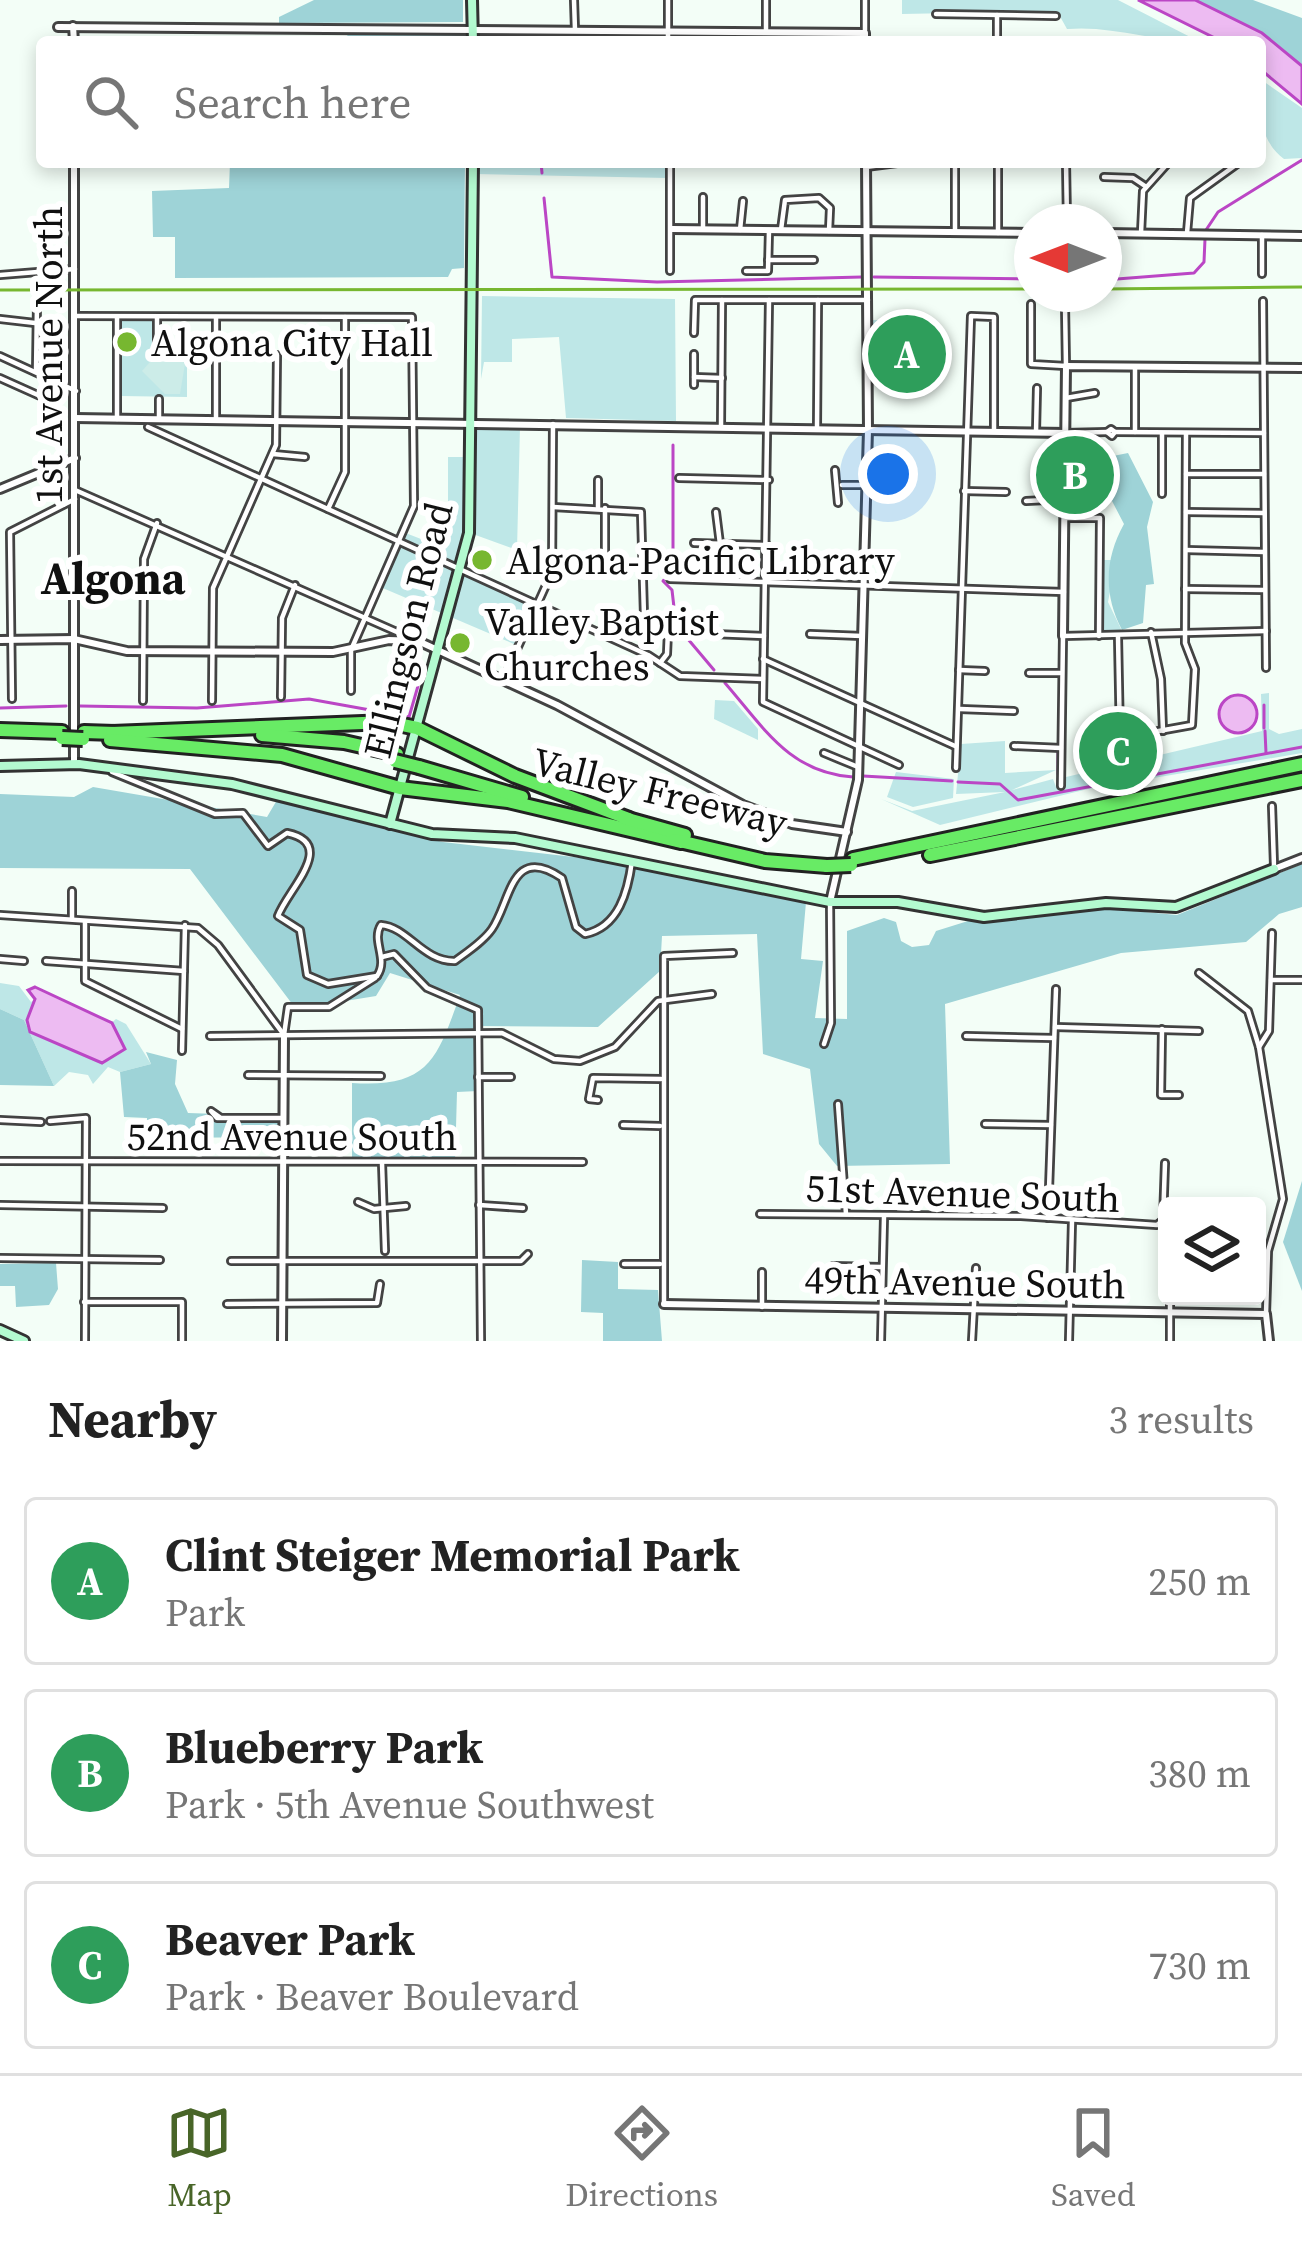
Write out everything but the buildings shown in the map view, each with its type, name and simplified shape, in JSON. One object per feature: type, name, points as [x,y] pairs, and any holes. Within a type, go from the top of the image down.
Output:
[{"type":"highway","points":[[111,736],[364,720],[417,728],[532,783],[629,819]]},
{"type":"highway","name":"Valley Freeway","points":[[0,734],[304,737],[396,757],[681,842],[765,861],[852,862],[923,856],[1302,780]]},
{"type":"highway","points":[[111,736],[282,755],[400,788],[508,801],[681,842]]},
{"type":"highway","name":"Valley Freeway","points":[[419,764],[736,848],[828,862]]},
{"type":"highway","name":"Valley Freeway","points":[[852,862],[1302,764]]},
{"type":"main road","points":[[472,0],[472,36]]},
{"type":"main road","name":"Ellingson Road","points":[[390,824],[462,571],[472,514],[472,168]]},
{"type":"main road","points":[[0,766],[98,766],[247,787],[441,836],[515,838],[830,902],[898,902],[996,917],[1106,903],[1176,908],[1274,869]]},
{"type":"main road","points":[[0,1330],[23,1341]]},
{"type":"street","points":[[574,0],[574,30]]},
{"type":"street","points":[[668,0],[668,36]]},
{"type":"street","points":[[766,0],[766,32]]},
{"type":"street","points":[[865,0],[865,36]]},
{"type":"street","points":[[936,14],[1055,16]]},
{"type":"street","points":[[997,15],[997,36]]},
{"type":"street","points":[[74,26],[74,36]]},
{"type":"street","points":[[58,27],[766,32],[778,36]]},
{"type":"street","points":[[645,31],[645,36]]},
{"type":"street","name":"1st Avenue North","points":[[74,168],[74,764]]},
{"type":"street","points":[[670,168],[670,272]]},
{"type":"street","points":[[824,1045],[831,1023],[830,902],[859,767],[868,430],[866,168]]},
{"type":"street","points":[[955,168],[955,232]]},
{"type":"street","points":[[998,168],[998,233]]},
{"type":"street","points":[[1066,168],[1066,204]]},
{"type":"street","points":[[1141,233],[1145,186],[1162,168]]},
{"type":"street","points":[[1187,233],[1190,198],[1232,168]]},
{"type":"street","points":[[1104,177],[1133,178],[1145,186]]},
{"type":"street","points":[[703,197],[703,230]]},
{"type":"street","points":[[781,230],[786,198],[817,197],[830,208],[829,231]]},
{"type":"street","points":[[740,230],[743,201]]},
{"type":"street","points":[[672,230],[1014,233]]},
{"type":"street","points":[[746,271],[768,271],[769,230]]},
{"type":"street","points":[[1122,233],[1302,236]]},
{"type":"street","points":[[1262,235],[1262,274]]},
{"type":"street","points":[[768,260],[814,260]]},
{"type":"street","points":[[0,275],[75,269]]},
{"type":"street","points":[[694,333],[695,300],[868,300]]},
{"type":"street","points":[[721,427],[722,300]]},
{"type":"street","points":[[769,300],[763,702],[899,765]]},
{"type":"street","points":[[817,428],[818,300]]},
{"type":"street","points":[[1264,301],[1266,668]]},
{"type":"street","points":[[36,372],[37,304]]},
{"type":"street","points":[[1031,312],[1031,364],[1066,370],[1078,366],[1302,368]]},
{"type":"street","points":[[1061,786],[1065,312]]},
{"type":"street","points":[[75,316],[412,317],[415,501],[351,650],[351,691]]},
{"type":"street","points":[[157,316],[157,344]]},
{"type":"street","points":[[328,509],[344,479],[345,316]]},
{"type":"street","points":[[117,317],[117,419]]},
{"type":"street","points":[[216,317],[216,420]]},
{"type":"street","points":[[956,768],[968,317],[994,317],[994,431]]},
{"type":"street","points":[[0,319],[35,323]]},
{"type":"street","points":[[694,354],[694,381],[722,378]]},
{"type":"street","points":[[212,701],[213,588],[273,454],[278,355]]},
{"type":"street","points":[[0,356],[76,391]]},
{"type":"street","points":[[1135,368],[1135,432]]},
{"type":"street","points":[[0,378],[40,396]]},
{"type":"street","points":[[1036,432],[1037,388]]},
{"type":"street","points":[[1066,398],[1095,393]]},
{"type":"street","points":[[159,399],[152,429],[537,604],[680,676],[763,679]]},
{"type":"street","points":[[75,418],[1264,434]]},
{"type":"street","points":[[503,680],[552,572],[553,424]]},
{"type":"street","points":[[1162,434],[1162,494]]},
{"type":"street","points":[[1118,637],[1120,738],[1194,723],[1195,668],[1185,630],[1186,434]]},
{"type":"street","points":[[273,454],[305,457]]},
{"type":"street","points":[[0,489],[75,458]]},
{"type":"street","points":[[835,470],[838,503]]},
{"type":"street","points":[[1186,474],[1264,474]]},
{"type":"street","points":[[679,478],[769,480]]},
{"type":"street","points":[[598,480],[605,569]]},
{"type":"street","points":[[839,484],[866,485]]},
{"type":"street","points":[[75,490],[503,680],[675,772],[770,816],[847,832]]},
{"type":"street","points":[[964,490],[1006,492]]},
{"type":"street","points":[[1026,501],[1066,499]]},
{"type":"street","points":[[12,700],[12,530],[75,500]]},
{"type":"street","points":[[553,507],[638,509],[645,521],[644,616],[668,631],[695,627]]},
{"type":"street","points":[[716,512],[720,544]]},
{"type":"street","points":[[1186,512],[1264,513]]},
{"type":"street","points":[[1065,518],[1100,518],[1099,636]]},
{"type":"street","points":[[143,701],[144,559],[157,523]]},
{"type":"street","points":[[694,543],[767,545]]},
{"type":"street","points":[[1186,550],[1264,552]]},
{"type":"street","points":[[670,579],[1064,592]]},
{"type":"street","points":[[281,698],[283,613],[295,585]]},
{"type":"street","points":[[1185,589],[1265,590]]},
{"type":"street","points":[[660,663],[667,654],[668,631]]},
{"type":"street","points":[[1063,636],[1266,631]]},
{"type":"street","points":[[1150,632],[1163,731]]},
{"type":"street","points":[[714,634],[764,636]]},
{"type":"street","points":[[810,634],[862,636]]},
{"type":"street","points":[[0,640],[74,639],[143,651],[212,652],[351,650],[384,640],[418,641]]},
{"type":"street","points":[[764,658],[956,746]]},
{"type":"street","points":[[958,670],[985,671]]},
{"type":"street","points":[[1029,673],[1062,673]]},
{"type":"street","points":[[957,709],[1014,711]]},
{"type":"street","points":[[1014,746],[1061,748]]},
{"type":"street","points":[[824,753],[859,767]]},
{"type":"street","points":[[98,766],[215,814],[243,813],[268,846],[287,833],[299,836],[310,848],[311,860],[278,916],[300,930],[307,975],[326,984],[377,976]]},
{"type":"street","points":[[1271,806],[1274,869],[1302,858]]},
{"type":"street","points":[[283,1341],[287,1008],[329,1007],[377,976],[382,957],[376,933],[384,924],[431,956],[455,962],[494,926],[519,872],[551,872],[566,884],[576,927],[592,933],[617,910],[632,860]]},
{"type":"street","points":[[72,891],[72,919]]},
{"type":"street","points":[[0,915],[185,925],[218,944],[284,1035]]},
{"type":"street","points":[[85,920],[85,981],[182,1029]]},
{"type":"street","points":[[182,1052],[185,925]]},
{"type":"street","points":[[1259,1047],[1269,1031],[1271,933]]},
{"type":"street","points":[[664,1304],[660,1126],[664,956],[733,953]]},
{"type":"street","points":[[382,957],[394,954],[432,992],[474,1004],[481,1341]]},
{"type":"street","points":[[0,959],[24,961]]},
{"type":"street","points":[[46,961],[184,971]]},
{"type":"street","points":[[1199,973],[1247,1010],[1259,1047],[1283,1199],[1268,1251],[1269,1341]]},
{"type":"street","points":[[1270,980],[1302,980]]},
{"type":"street","points":[[1048,1218],[1056,989]]},
{"type":"street","points":[[210,1036],[514,1035],[554,1059],[586,1060],[615,1047],[663,999],[712,994]]},
{"type":"street","points":[[1054,1027],[1199,1030]]},
{"type":"street","points":[[1162,1030],[1161,1095],[1179,1095]]},
{"type":"street","points":[[966,1036],[1054,1038]]},
{"type":"street","points":[[248,1075],[381,1076]]},
{"type":"street","points":[[478,1077],[511,1077]]},
{"type":"street","points":[[598,1100],[590,1099],[593,1078],[661,1078]]},
{"type":"street","points":[[838,1104],[846,1214]]},
{"type":"street","points":[[0,1120],[86,1118],[85,1341]]},
{"type":"street","points":[[221,1118],[283,1118]]},
{"type":"street","points":[[986,1124],[1051,1125]]},
{"type":"street","points":[[623,1125],[660,1126]]},
{"type":"street","name":"52nd Avenue South","points":[[0,1161],[583,1162]]},
{"type":"street","points":[[382,1163],[385,1251]]},
{"type":"street","name":"51st Avenue South","points":[[760,1214],[1048,1218],[1149,1226],[1162,1220],[1165,1163]]},
{"type":"street","points":[[358,1202],[406,1206]]},
{"type":"street","points":[[0,1205],[163,1208]]},
{"type":"street","points":[[479,1205],[523,1208]]},
{"type":"street","points":[[881,1341],[884,1217]]},
{"type":"street","points":[[1069,1341],[1072,1221]]},
{"type":"street","points":[[230,1261],[523,1261],[528,1253]]},
{"type":"street","points":[[0,1258],[160,1260]]},
{"type":"street","points":[[624,1264],[660,1264]]},
{"type":"street","points":[[833,1266],[883,1267]]},
{"type":"street","points":[[972,1341],[976,1268]]},
{"type":"street","points":[[762,1307],[763,1272]]},
{"type":"street","points":[[227,1304],[377,1303],[380,1284]]},
{"type":"street","points":[[85,1302],[182,1302],[182,1341]]},
{"type":"street","name":"49th Avenue South","points":[[664,1304],[1266,1314]]},
{"type":"street","points":[[1169,1305],[1170,1341]]},
{"type":"shaded area","points":[[314,0],[463,0],[463,22],[279,23],[279,17]]},
{"type":"shaded area","points":[[902,0],[1118,0],[1188,36],[1067,29],[1057,11],[902,14]]},
{"type":"shaded area","points":[[1138,0],[1195,0],[1266,36],[1211,36]]},
{"type":"shaded area","points":[[1195,0],[1253,0],[1302,18],[1302,66],[1262,33]]},
{"type":"shaded area","points":[[349,34],[466,34],[466,36]]},
{"type":"shaded area","points":[[482,34],[624,34],[624,36]]},
{"type":"shaded area","points":[[1266,36],[1302,66],[1302,104],[1266,74]]},
{"type":"shaded area","points":[[1266,83],[1302,108],[1302,158],[1284,159],[1269,142]]},
{"type":"shaded area","points":[[230,168],[465,168],[464,268],[452,269],[448,277],[175,278],[175,237],[153,237],[152,191],[229,188]]},
{"type":"shaded area","points":[[476,168],[666,168],[666,178],[476,174]]},
{"type":"shaded area","points":[[482,296],[675,299],[676,421],[566,418],[559,337],[512,339],[512,362],[484,362],[481,379]]},
{"type":"shaded area","points":[[121,319],[155,319],[155,342],[187,343],[187,397],[120,396]]},
{"type":"shaded area","points":[[871,320],[917,320],[917,350],[931,350],[931,385],[882,379],[883,351],[871,350]]},
{"type":"shaded area","points":[[164,346],[176,348],[185,364],[180,394],[165,394],[142,371]]},
{"type":"shaded area","points":[[520,427],[517,550],[470,533],[462,570],[533,606],[514,644],[378,586],[403,532],[439,546],[448,505],[448,457],[476,457],[476,431]]},
{"type":"shaded area","points":[[1128,453],[1153,502],[1147,527],[1154,584],[1146,585],[1143,623],[1122,630],[1109,576],[1124,524],[1112,501],[1084,500],[1080,474],[1088,461]]},
{"type":"shaded area","points":[[1103,560],[1116,560],[1108,602],[1122,631],[1102,630]]},
{"type":"shaded area","points":[[1269,693],[1269,729],[1279,734],[1302,729],[1302,753],[1088,789],[940,825],[881,799],[912,811],[1005,792],[956,794],[961,744],[1005,741],[1005,773],[1056,770],[1012,790],[1053,779],[1056,787],[1064,787],[1066,777],[1262,731],[1261,694]]},
{"type":"shaded area","points":[[1238,695],[1251,701],[1257,714],[1251,727],[1238,733],[1225,727],[1219,714],[1225,701]]},
{"type":"shaded area","points":[[715,700],[734,701],[758,729],[758,740],[714,719]]},
{"type":"shaded area","points":[[896,772],[954,779],[953,798],[913,807],[887,797]]},
{"type":"shaded area","points":[[93,787],[267,817],[277,800],[443,842],[600,860],[806,902],[801,959],[823,961],[815,1018],[847,1019],[847,931],[884,918],[896,922],[901,941],[912,947],[929,945],[936,931],[968,921],[1113,909],[1177,915],[1302,864],[1302,907],[1279,914],[1246,942],[1121,953],[945,1004],[950,1164],[837,1166],[819,1144],[810,1069],[763,1054],[757,934],[662,936],[660,971],[598,1027],[479,1026],[478,1091],[457,1092],[455,1163],[352,1164],[352,1083],[398,1080],[426,1065],[444,1037],[460,995],[390,973],[376,996],[296,1009],[190,869],[0,868],[0,794],[74,797]]},
{"type":"shaded area","points":[[0,983],[19,986],[31,1002],[36,999],[28,990],[35,987],[109,1025],[116,1019],[126,1024],[151,1064],[120,1072],[108,1067],[93,1084],[88,1075],[69,1072],[54,1086],[24,1020],[0,1009]]},
{"type":"shaded area","points":[[35,987],[112,1023],[125,1049],[102,1063],[30,1032],[27,1020],[35,999],[28,990]]},
{"type":"shaded area","points":[[0,1009],[24,1020],[54,1086],[0,1085]]},
{"type":"shaded area","points":[[146,1052],[177,1060],[175,1084],[188,1113],[283,1116],[283,1137],[148,1138],[147,1118],[124,1117],[120,1072],[151,1064]]},
{"type":"shaded area","points":[[1302,1181],[1302,1291],[1283,1242]]},
{"type":"shaded area","points":[[582,1260],[618,1262],[618,1289],[658,1290],[662,1341],[603,1341],[603,1313],[581,1312]]},
{"type":"shaded area","points":[[56,1263],[58,1289],[49,1305],[16,1307],[15,1286],[0,1286],[0,1264]]},
{"type":"waterway","points":[[1206,230],[1218,212],[1302,160]]},
{"type":"waterway","points":[[542,168],[542,173]]},
{"type":"waterway","points":[[544,198],[552,277],[657,282],[862,277]]},
{"type":"waterway","points":[[1122,279],[1194,273],[1204,262],[1205,239]]},
{"type":"waterway","points":[[874,277],[1014,279]]},
{"type":"waterway","points":[[673,445],[673,567],[663,581],[672,590],[676,625]]},
{"type":"waterway","points":[[682,632],[714,670]]},
{"type":"waterway","points":[[725,683],[795,757],[831,774],[853,777]]},
{"type":"waterway","points":[[80,706],[197,708],[309,699],[409,717],[418,686]]},
{"type":"waterway","points":[[1264,705],[1264,728]]},
{"type":"waterway","points":[[0,708],[66,706]]},
{"type":"waterway","points":[[1265,731],[1266,753]]},
{"type":"waterway","points":[[958,782],[1000,784],[1018,800],[1302,747]]},
{"type":"waterway","points":[[1058,753],[1058,774]]},
{"type":"waterway","points":[[863,776],[952,781]]},
{"type":"railway","points":[[1122,289],[1302,287]]},
{"type":"railway","points":[[0,290],[1014,289]]},
{"type":"place","name":"Algona City Hall","points":[[127,342]]},
{"type":"place","name":"Clint Steiger Memorial Park","points":[[907,354]]},
{"type":"place","name":"Blueberry Park","points":[[1075,475]]},
{"type":"place","name":"Algona-Pacific Library","points":[[482,560]]},
{"type":"place","name":"Valley Baptist Churches","points":[[460,643]]},
{"type":"place","name":"Beaver Park","points":[[1118,751]]},
{"type":"district","name":"Algona","points":[[113,578]]}]
